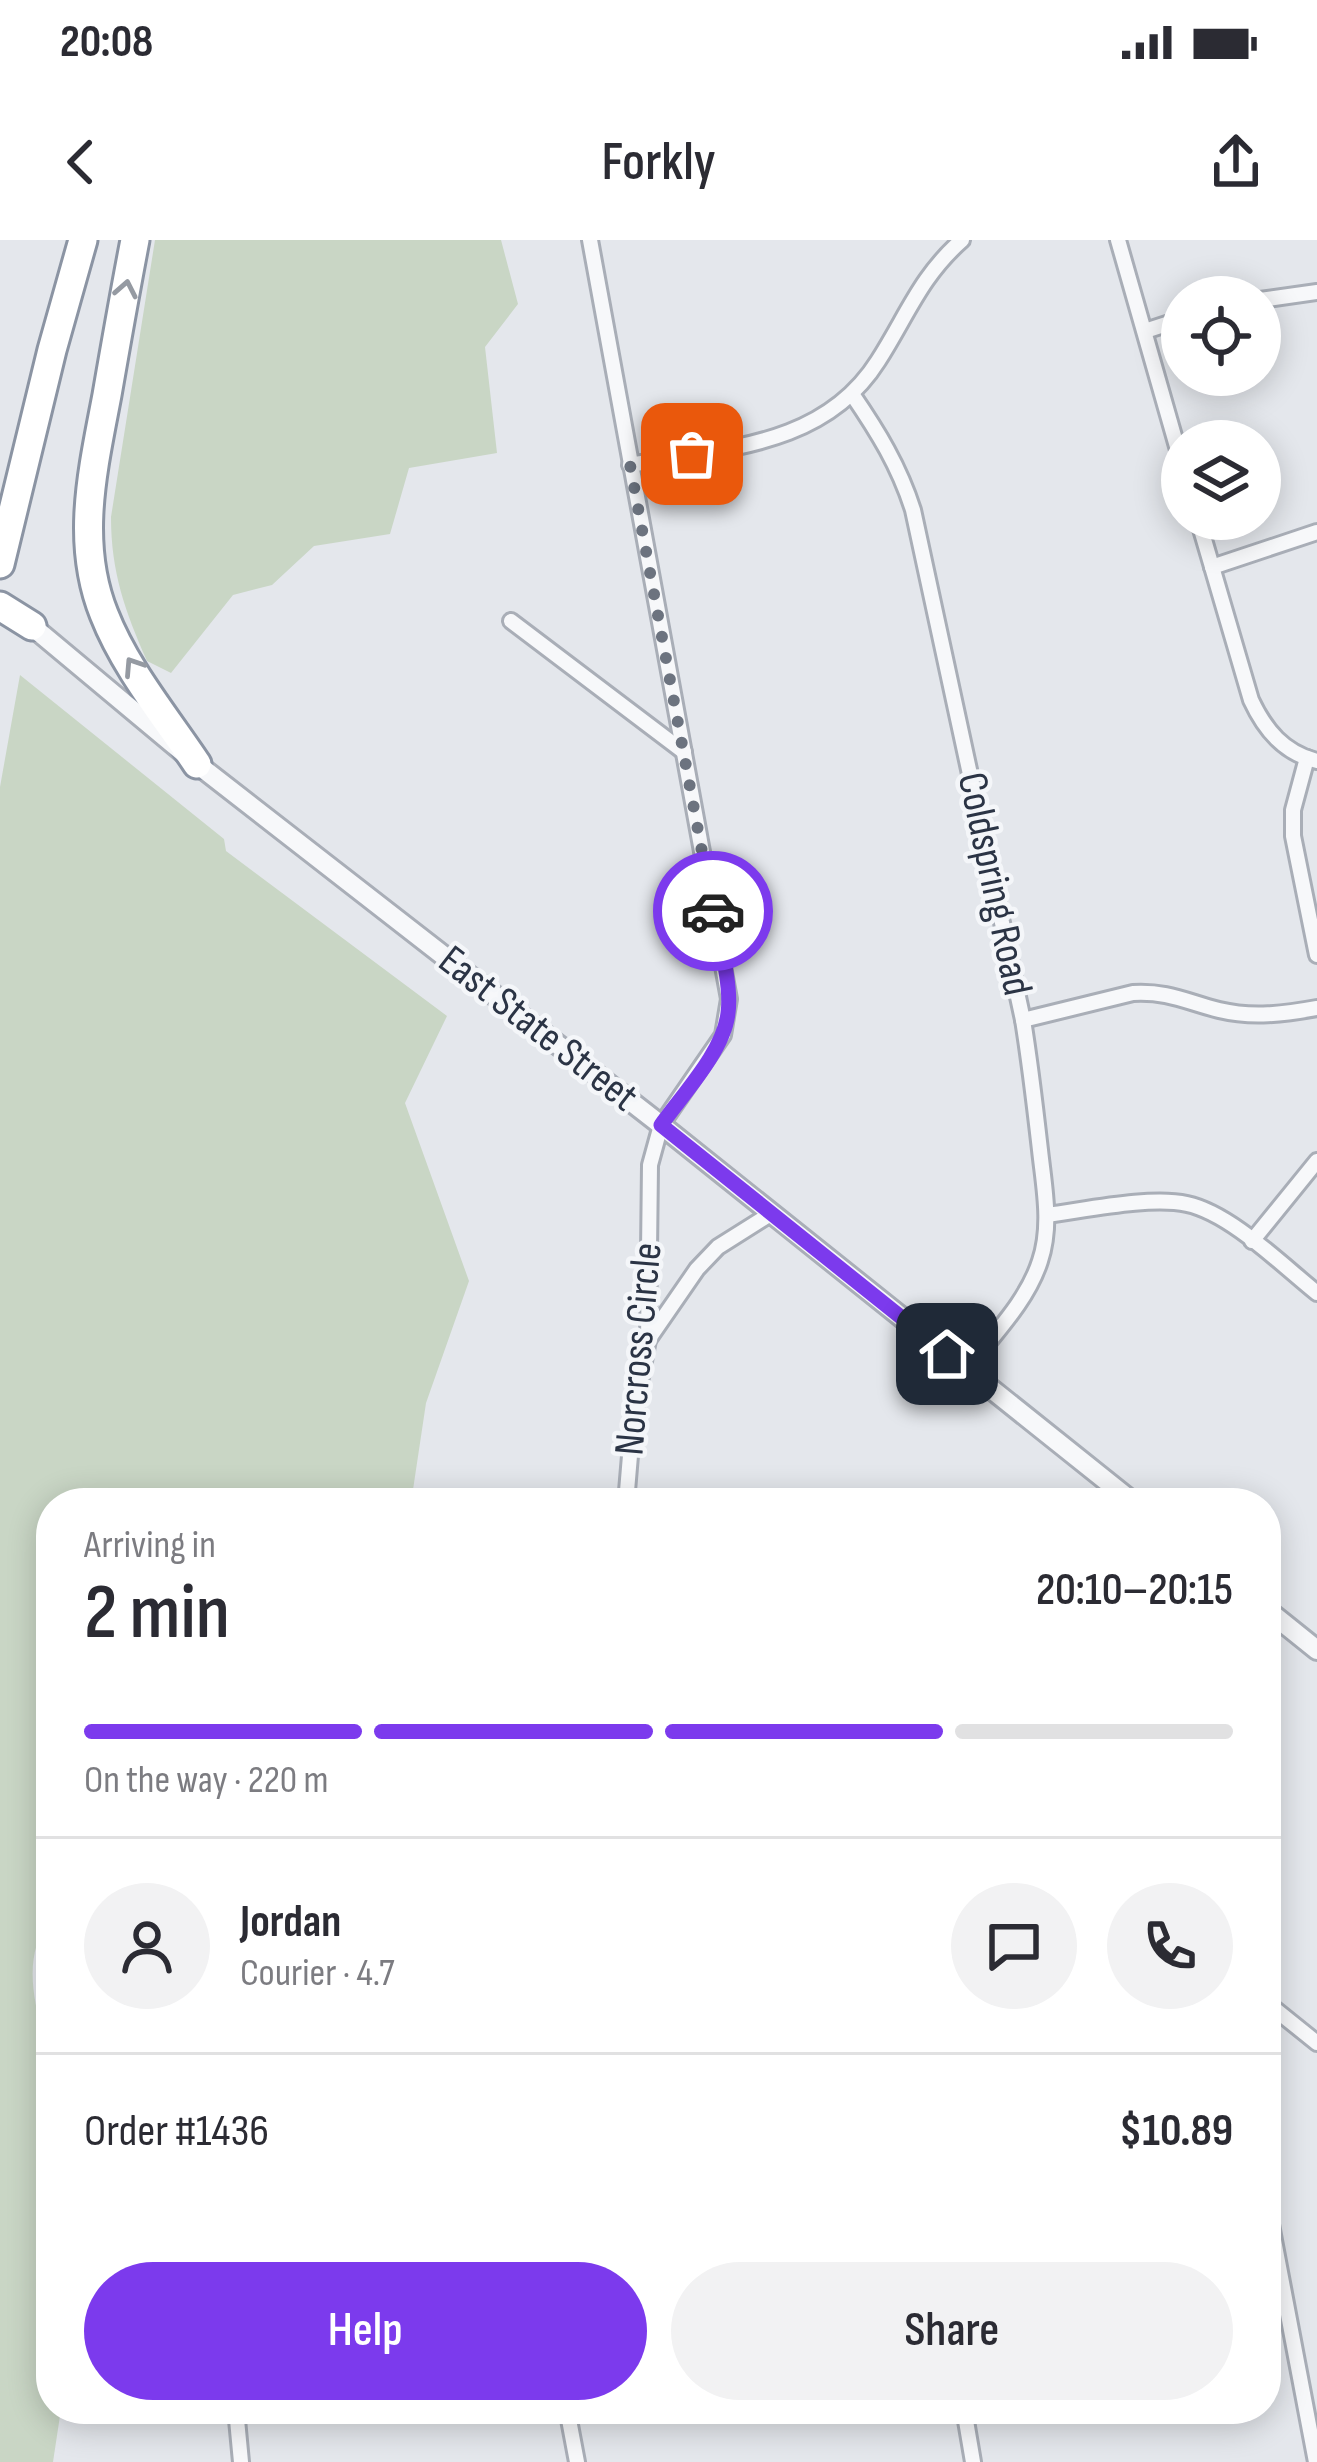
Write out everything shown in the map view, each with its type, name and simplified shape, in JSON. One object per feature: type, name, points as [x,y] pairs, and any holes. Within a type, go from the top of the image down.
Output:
[{"type":"highway","points":[[0,564],[83,240]]},
{"type":"highway","points":[[135,240],[91,484],[87,526],[91,567],[96,592],[125,656],[197,764]]},
{"type":"highway","points":[[0,603],[32,626]]},
{"type":"street","points":[[590,240],[729,999],[728,1017],[714,1052],[661,1125]]},
{"type":"street","points":[[630,465],[774,439],[825,416],[852,394],[880,357],[926,277],[962,240]]},
{"type":"street","points":[[1118,240],[1169,420]]},
{"type":"street","points":[[1281,297],[1317,292]]},
{"type":"street","points":[[1144,331],[1161,326]]},
{"type":"street","name":"Coldspring Road","points":[[852,394],[889,449],[914,510],[1023,1019],[1047,1215],[1046,1240],[1029,1287],[967,1370]]},
{"type":"street","points":[[1212,567],[1317,532]]},
{"type":"street","points":[[1204,540],[1260,719],[1289,750],[1312,760],[1293,810],[1293,836],[1317,955]]},
{"type":"street","points":[[512,621],[684,752]]},
{"type":"street","name":"East State Street","points":[[32,626],[197,764],[661,1125],[1115,1488]]},
{"type":"street","points":[[1023,1019],[1133,992],[1172,994],[1249,1015],[1317,1008]]},
{"type":"street","name":"Norcross Circle","points":[[627,1488],[633,1420],[648,1340],[650,1165],[661,1125]]},
{"type":"street","points":[[1252,1241],[1317,1161]]},
{"type":"street","points":[[1047,1215],[1165,1202],[1207,1210],[1228,1221],[1317,1293]]},
{"type":"street","points":[[648,1340],[718,1247],[772,1213]]},
{"type":"street","points":[[1281,1621],[1317,1650]]},
{"type":"street","points":[[1281,2014],[1317,2043]]},
{"type":"street","points":[[1281,2276],[1311,2413],[1316,2462]]},
{"type":"street","points":[[1303,2390],[1317,2372]]},
{"type":"street","points":[[237,2424],[241,2462]]},
{"type":"street","points":[[570,2424],[577,2462]]},
{"type":"street","points":[[967,2424],[973,2462]]},
{"type":"green space","points":[[155,240],[501,240],[518,304],[485,347],[497,453],[409,468],[390,534],[314,546],[272,585],[233,595],[171,673],[147,661],[132,625],[114,556],[111,517]]},
{"type":"green space","points":[[20,675],[224,839],[226,851],[447,1016],[405,1103],[469,1281],[426,1403],[413,1488],[36,1488],[36,2424],[59,2424],[53,2462],[0,2462],[0,787]]},
{"type":"way so far","points":[[692,454],[630,465],[713,911]]},
{"type":"route","points":[[713,911],[728,1017],[714,1052],[661,1125],[947,1354]]}]
